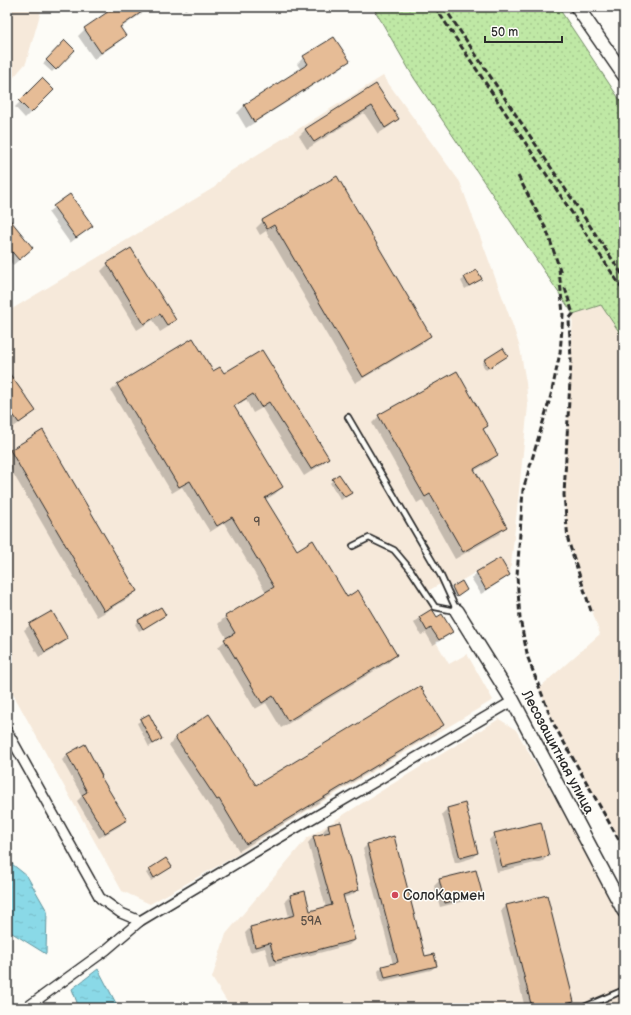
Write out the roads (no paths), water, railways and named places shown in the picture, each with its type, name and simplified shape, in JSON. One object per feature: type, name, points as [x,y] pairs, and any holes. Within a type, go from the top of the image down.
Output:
[{"type":"street","points":[[577,7],[624,75]]},
{"type":"street","name":"Лесозащитная улица","points":[[457,611],[513,702],[624,911]]},
{"type":"street","points":[[26,1008],[106,950],[140,921],[260,849],[513,702]]},
{"type":"street","points":[[7,732],[100,898],[120,913],[140,921]]},
{"type":"lane","points":[[348,418],[441,576],[457,611]]},
{"type":"lane","points":[[354,546],[369,538],[394,550],[410,569],[435,607],[457,611]]},
{"type":"lane","points":[[582,1008],[624,990]]},
{"type":"water","points":[[7,860],[27,876],[47,911],[46,954],[9,931],[7,928]]},
{"type":"water","points":[[98,969],[118,1007],[120,1008],[79,1008],[72,989]]},
{"type":"railway","points":[[435,7],[624,291]]},
{"type":"railway","points":[[444,7],[624,277]]},
{"type":"railway","points":[[518,176],[547,231],[561,273]]},
{"type":"railway","points":[[559,268],[563,315],[560,353],[551,395],[523,490],[517,576],[520,619],[528,658],[553,723],[624,849]]},
{"type":"railway","points":[[565,288],[573,314],[569,319],[571,361],[564,495],[568,540],[592,614]]},
{"type":"place","name":"СолоКармен","points":[[395,895]]}]
